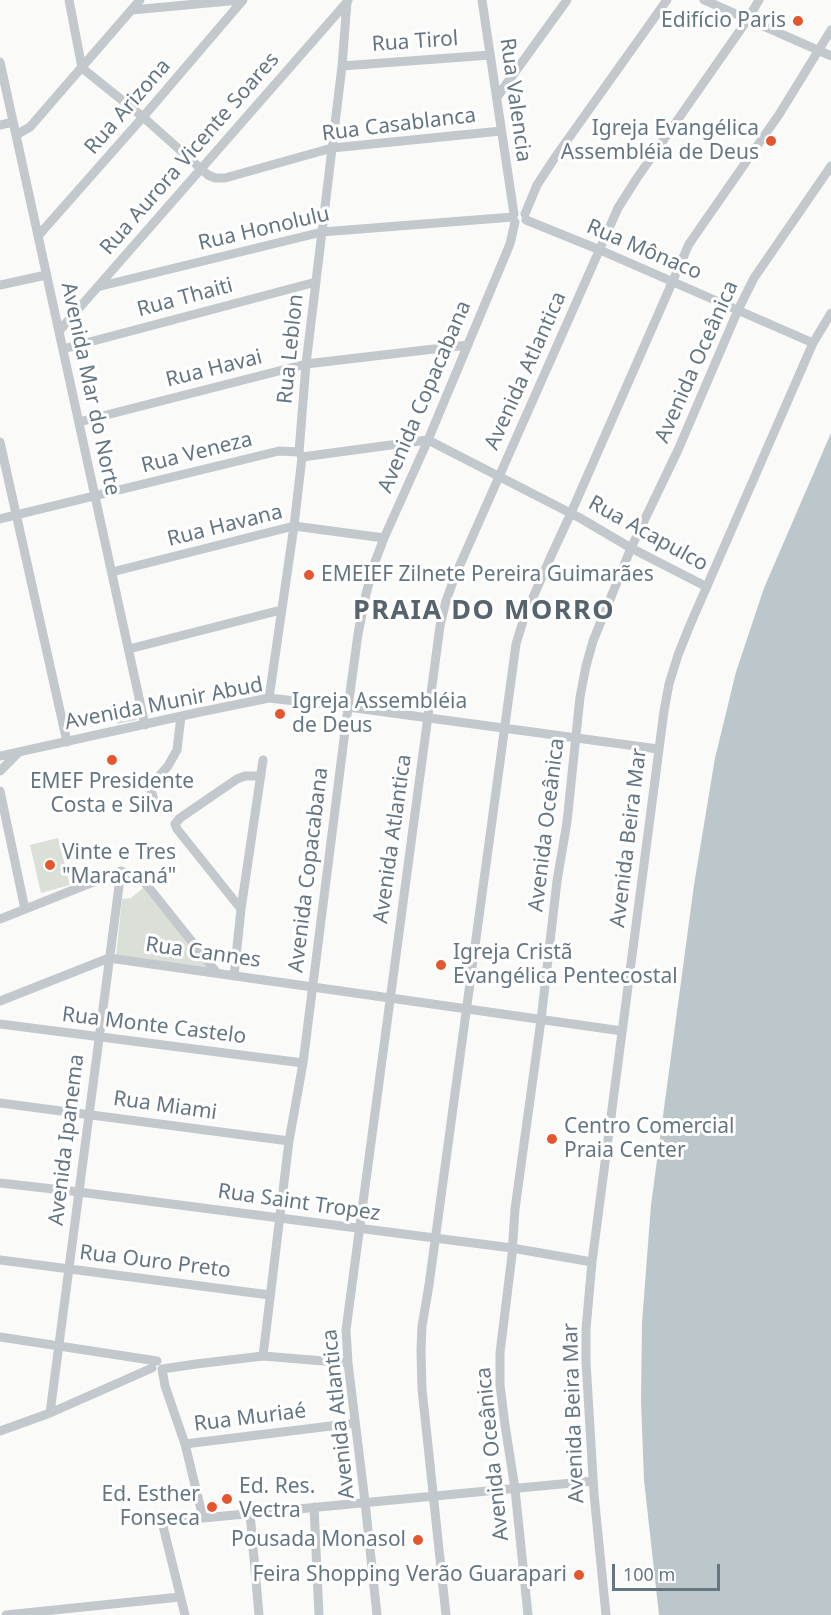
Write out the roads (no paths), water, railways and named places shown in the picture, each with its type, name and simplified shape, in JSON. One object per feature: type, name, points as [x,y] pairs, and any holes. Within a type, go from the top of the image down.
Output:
[{"type":"street","points":[[69,0],[82,68],[143,117],[200,168]]},
{"type":"street","points":[[16,135],[30,127],[140,0]]},
{"type":"street","points":[[132,10],[242,0]]},
{"type":"street","name":"Rua Arizona","points":[[38,236],[242,0]]},
{"type":"street","name":"Rua Valencia","points":[[482,0],[501,131],[518,216]]},
{"type":"street","points":[[497,97],[567,0]]},
{"type":"street","name":"Avenida Copacabana","points":[[263,1356],[289,1141],[303,1063],[358,634],[373,567],[510,244],[518,216],[531,199],[537,185],[556,156],[667,0]]},
{"type":"street","points":[[704,0],[831,56]]},
{"type":"street","name":"Avenida Atlantica","points":[[377,1615],[348,1363],[347,1322],[440,626],[455,576],[618,208],[759,0]]},
{"type":"street","name":"Rua Leblon","points":[[269,698],[294,526],[306,364],[348,1]]},
{"type":"street","name":"Rua Aurora Vicente Soares","points":[[59,331],[348,1]]},
{"type":"street","points":[[446,1615],[422,1389],[422,1326],[436,1239],[516,644],[524,618],[694,237],[780,113],[831,30]]},
{"type":"street","name":"Rua Tirol","points":[[342,66],[490,55]]},
{"type":"street","name":"Avenida Mar do Norte","points":[[0,62],[145,725]]},
{"type":"street","points":[[0,125],[13,122]]},
{"type":"street","name":"Rua Casablanca","points":[[200,168],[215,178],[225,178],[332,148],[501,131]]},
{"type":"street","name":"Avenida Oceânica","points":[[528,1615],[515,1489],[504,1425],[500,1367],[515,1209],[557,881],[567,822],[580,697],[590,652],[631,548],[678,450],[738,310],[754,278],[831,166]]},
{"type":"street","name":"Rua Mônaco","points":[[518,216],[813,343]]},
{"type":"street","name":"Rua Honolulu","points":[[97,287],[322,232],[518,216]]},
{"type":"street","points":[[0,285],[46,275]]},
{"type":"street","name":"Rua Thaiti","points":[[63,349],[316,282]]},
{"type":"street","name":"Avenida Beira Mar","points":[[606,1615],[593,1481],[586,1329],[592,1262],[658,748],[669,684],[678,655],[813,343],[831,313]]},
{"type":"street","name":"Rua Havai","points":[[79,422],[306,364],[468,345]]},
{"type":"street","points":[[428,440],[571,513]]},
{"type":"street","name":"Rua Veneza","points":[[0,519],[279,451],[300,455],[428,440]]},
{"type":"street","points":[[0,442],[67,742]]},
{"type":"street","name":"Rua Acapulco","points":[[571,513],[631,548],[707,587]]},
{"type":"street","name":"Rua Havana","points":[[112,572],[294,526],[384,538]]},
{"type":"street","points":[[129,649],[281,610]]},
{"type":"street","name":"Avenida Munir Abud","points":[[0,756],[269,698],[658,748]]},
{"type":"street","points":[[157,810],[151,790],[152,784],[168,766],[177,750],[181,716]]},
{"type":"street","points":[[0,771],[19,752]]},
{"type":"street","points":[[234,976],[241,909],[263,760]]},
{"type":"street","points":[[241,909],[175,824],[180,818],[237,779],[245,776],[261,776]]},
{"type":"street","points":[[0,791],[25,909]]},
{"type":"street","points":[[0,919],[121,871],[132,874],[146,884],[217,973]]},
{"type":"street","name":"Avenida Ipanema","points":[[50,1413],[121,871]]},
{"type":"street","name":"Rua Cannes","points":[[0,1001],[109,958],[622,1031]]},
{"type":"street","name":"Rua Monte Castelo","points":[[0,1024],[303,1063]]},
{"type":"street","name":"Rua Miami","points":[[0,1103],[289,1141]]},
{"type":"street","name":"Rua Saint Tropez","points":[[0,1183],[512,1248],[592,1262]]},
{"type":"street","name":"Rua Ouro Preto","points":[[0,1260],[270,1295]]},
{"type":"street","points":[[0,1338],[133,1357],[156,1366],[185,1444],[203,1518]]},
{"type":"street","points":[[0,1431],[50,1413],[156,1366],[263,1356],[348,1363]]},
{"type":"street","name":"Rua Muriaé","points":[[185,1444],[355,1423]]},
{"type":"street","points":[[185,1615],[163,1526],[169,1522],[593,1481]]},
{"type":"street","points":[[314,1507],[320,1615]]},
{"type":"street","points":[[250,1513],[259,1615]]},
{"type":"street","points":[[6,1615],[180,1597]]},
{"type":"place","name":"Edifício Paris","points":[[798,21]]},
{"type":"place","name":"Igreja Evangélica Assembléia de Deus","points":[[771,141]]},
{"type":"place","name":"EMEIEF Zilnete Pereira Guimarães","points":[[309,575]]},
{"type":"place","name":"Igreja Assembléia de Deus","points":[[280,714]]},
{"type":"place","name":"EMEF Presidente Costa e Silva","points":[[112,760]]},
{"type":"place","name":"Vinte e Tres \"Maracaná\"","points":[[50,865]]},
{"type":"place","name":"Igreja Cristã Evangélica Pentecostal","points":[[441,965]]},
{"type":"place","name":"Centro Comercial Praia Center","points":[[552,1139]]},
{"type":"place","name":"Ed. Res. Vectra","points":[[227,1499]]},
{"type":"place","name":"Ed. Esther Fonseca","points":[[212,1507]]},
{"type":"place","name":"Pousada Monasol","points":[[418,1540]]},
{"type":"place","name":"Feira Shopping Verão Guarapari","points":[[579,1575]]},
{"type":"district","name":"PRAIA DO MORRO","points":[[484,611]]}]
